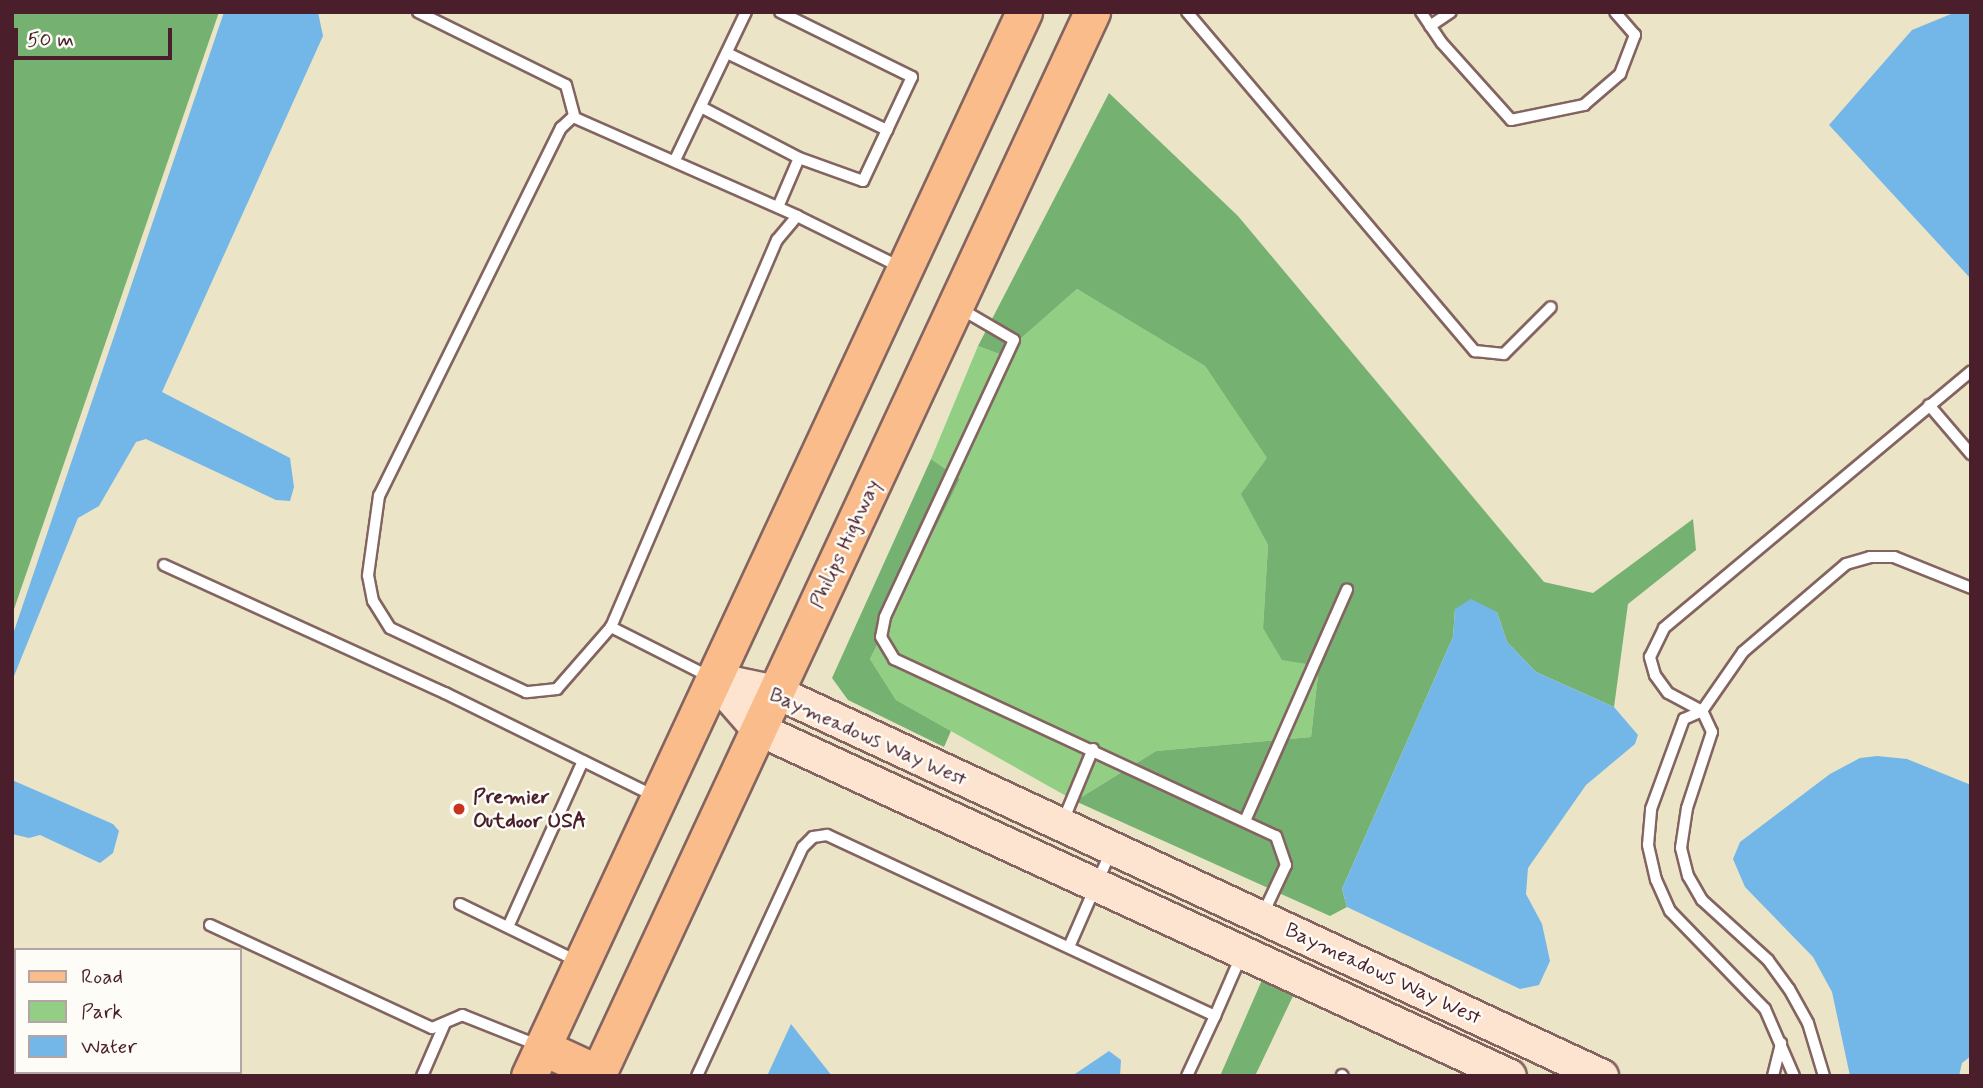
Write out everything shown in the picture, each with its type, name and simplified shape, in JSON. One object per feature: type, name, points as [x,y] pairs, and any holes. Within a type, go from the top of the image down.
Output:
[{"type":"main road","points":[[600,1075],[535,1061],[1024,12]]},
{"type":"main road","name":"Philips Highway","points":[[600,1075],[1092,12]]},
{"type":"street","name":"Baymeadows Way West","points":[[714,679],[776,692],[1602,1076]]},
{"type":"street","name":"Baymeadows Way West","points":[[714,679],[758,729],[1097,883],[1510,1076]]},
{"type":"lane","points":[[418,12],[566,85],[575,118]]},
{"type":"lane","points":[[675,160],[746,12]]},
{"type":"lane","points":[[701,107],[799,158],[863,181],[912,77],[780,12]]},
{"type":"lane","points":[[1187,12],[1475,351],[1504,354],[1551,307]]},
{"type":"lane","points":[[1421,12],[1511,120],[1584,105],[1620,74],[1635,35],[1615,12]]},
{"type":"lane","points":[[1430,26],[1451,12]]},
{"type":"lane","points":[[727,53],[887,130]]},
{"type":"lane","points":[[575,118],[778,207],[905,270]]},
{"type":"lane","points":[[575,118],[561,128],[379,496],[368,575],[373,601],[390,628],[526,692],[556,690],[611,627],[777,240],[797,216]]},
{"type":"lane","points":[[778,207],[799,158]]},
{"type":"lane","points":[[956,305],[1014,340],[885,617],[881,637],[894,659],[1276,836],[1286,864],[1261,917]]},
{"type":"lane","points":[[1824,1076],[1808,1023],[1789,989],[1768,960],[1702,900],[1688,876],[1681,848],[1687,808],[1712,732],[1702,711],[1668,693],[1654,676],[1650,657],[1664,628],[1971,371]]},
{"type":"lane","points":[[1929,405],[1971,454]]},
{"type":"lane","points":[[1794,1076],[1765,1009],[1738,976],[1670,911],[1650,856],[1651,809],[1684,719],[1702,711],[1743,652],[1846,564],[1870,557],[1894,557],[1971,589]]},
{"type":"lane","points":[[164,565],[658,798]]},
{"type":"lane","points":[[1245,821],[1347,590]]},
{"type":"lane","points":[[611,627],[714,679]]},
{"type":"lane","points":[[1061,825],[1093,749]]},
{"type":"lane","points":[[508,927],[583,761]]},
{"type":"lane","points":[[697,1076],[803,847],[813,837],[827,835],[1215,1016]]},
{"type":"lane","points":[[1069,947],[1113,849]]},
{"type":"lane","points":[[460,904],[581,963]]},
{"type":"lane","points":[[210,925],[432,1028],[462,1016],[535,1061]]},
{"type":"lane","points":[[1187,1076],[1243,953]]},
{"type":"lane","points":[[422,1076],[445,1023]]},
{"type":"lane","points":[[1773,1076],[1781,1043]]},
{"type":"green space","points":[[12,12],[219,12],[12,615]]},
{"type":"green space","points":[[1109,93],[1238,216],[1544,582],[1593,593],[1693,519],[1696,550],[1628,604],[1614,707],[1536,672],[1507,642],[1497,612],[1455,609],[1453,637],[1342,889],[1347,907],[1330,916],[1075,801],[1156,751],[1311,737],[1319,666],[1282,660],[1263,628],[1268,545],[1241,494],[1267,458],[1205,366],[1077,289],[1002,355],[978,346]]},
{"type":"green space","points":[[1077,289],[1205,366],[1268,459],[1242,494],[1268,545],[1263,628],[1319,666],[1311,737],[1156,751],[1075,801],[896,700],[870,659],[960,479],[931,459],[978,346],[1002,355]]},
{"type":"green space","points":[[931,459],[960,479],[870,659],[896,700],[951,731],[944,747],[848,700],[832,678]]},
{"type":"green space","points":[[1262,980],[1293,996],[1255,1076],[1220,1076]]},
{"type":"water","points":[[224,12],[318,12],[323,36],[162,392],[290,458],[294,487],[290,501],[276,500],[146,439],[136,442],[99,506],[78,518],[12,681],[12,637]]},
{"type":"water","points":[[1956,12],[1971,12],[1971,279],[1829,125],[1912,30]]},
{"type":"water","points":[[1471,599],[1497,612],[1507,642],[1536,672],[1614,707],[1638,735],[1635,744],[1586,785],[1528,868],[1526,894],[1542,924],[1550,961],[1539,985],[1520,989],[1347,907],[1342,889],[1453,637],[1455,609]]},
{"type":"water","points":[[1877,756],[1907,759],[1971,785],[1971,1056],[1962,1063],[1959,1076],[1850,1076],[1832,992],[1813,957],[1745,887],[1733,859],[1740,842],[1830,774],[1860,758]]},
{"type":"water","points":[[12,780],[113,824],[119,831],[113,853],[100,863],[40,835],[29,838],[12,834]]},
{"type":"water","points":[[791,1024],[832,1076],[767,1076]]},
{"type":"water","points":[[1109,1051],[1121,1060],[1120,1076],[1072,1076]]},
{"type":"place","name":"Premier Outdoor USA","points":[[459,809]]}]
